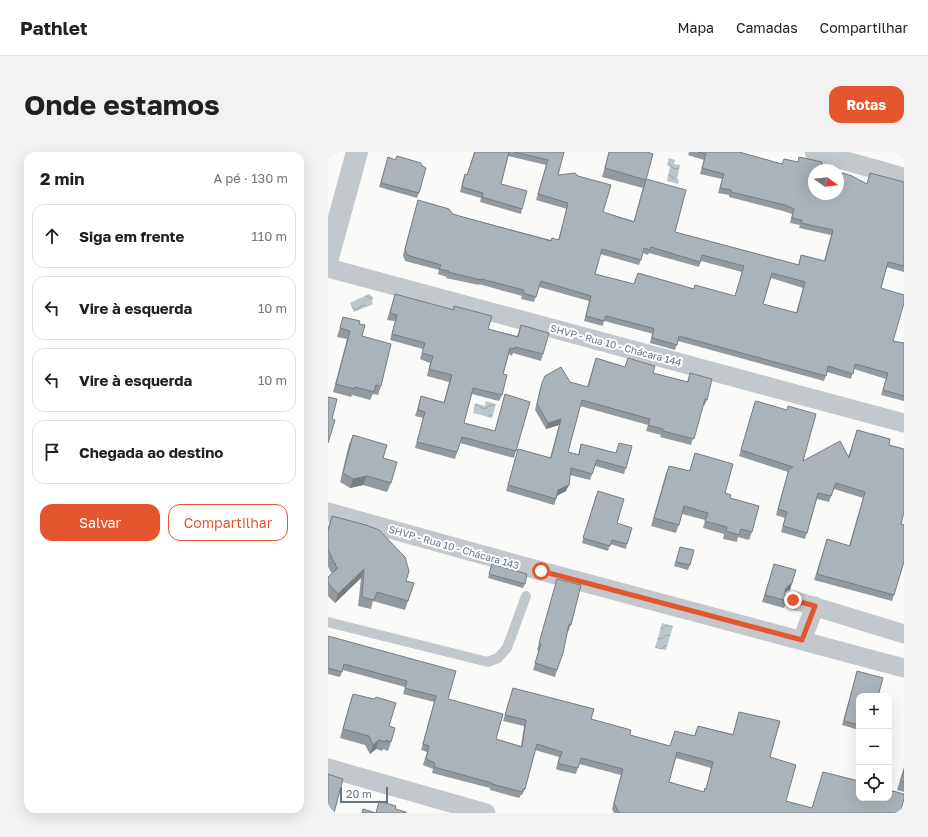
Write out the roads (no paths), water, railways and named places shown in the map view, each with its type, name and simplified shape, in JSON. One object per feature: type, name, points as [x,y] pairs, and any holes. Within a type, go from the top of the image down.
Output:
[{"type":"street","points":[[328,258],[357,152]]},
{"type":"street","points":[[814,152],[904,177]]},
{"type":"street","name":"SHVP - Rua 10 - Chácara 144","points":[[328,268],[904,423]]},
{"type":"street","name":"SHVP - Rua 10 - Chácara 143","points":[[328,512],[541,571],[904,668]]},
{"type":"street","points":[[793,600],[904,634]]},
{"type":"street","points":[[802,640],[815,606]]},
{"type":"street","points":[[328,768],[486,813]]},
{"type":"lane","points":[[328,622],[488,662],[498,658],[507,648],[526,596]]},
{"type":"water","points":[[669,158],[675,160],[674,164],[680,165],[677,179],[679,180],[678,184],[667,181],[670,166],[667,165]]},
{"type":"water","points":[[369,294],[373,297],[373,304],[354,312],[350,303]]},
{"type":"water","points":[[486,401],[496,404],[492,418],[473,413],[475,403],[485,406]]},
{"type":"water","points":[[662,623],[673,626],[666,650],[655,648]]}]
